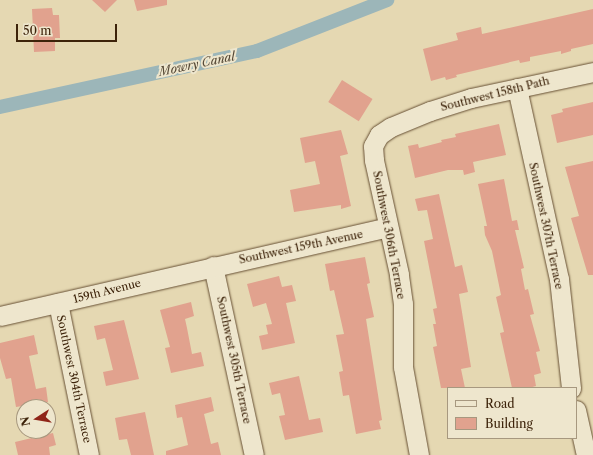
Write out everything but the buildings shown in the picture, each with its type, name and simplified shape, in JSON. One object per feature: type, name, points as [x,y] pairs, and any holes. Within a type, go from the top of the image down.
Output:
[{"type":"street","name":"Southwest 158th Path","points":[[379,135],[391,127],[430,111],[471,98],[593,72]]},
{"type":"street","name":"Southwest 307th Terrace","points":[[517,88],[559,278],[571,387]]},
{"type":"street","name":"Southwest 306th Terrace","points":[[379,135],[373,146],[374,160],[402,304],[403,367],[419,455]]},
{"type":"street","name":"Southwest 159th Avenue","points":[[213,266],[388,228]]},
{"type":"street","name":"159th Avenue","points":[[0,316],[213,266]]},
{"type":"street","name":"Southwest 305th Terrace","points":[[213,266],[254,455]]},
{"type":"street","name":"Southwest 304th Terrace","points":[[58,303],[90,455]]},
{"type":"street","points":[[577,414],[586,455]]},
{"type":"waterway","name":"Mowry Canal","points":[[0,107],[257,51],[387,0]]}]
